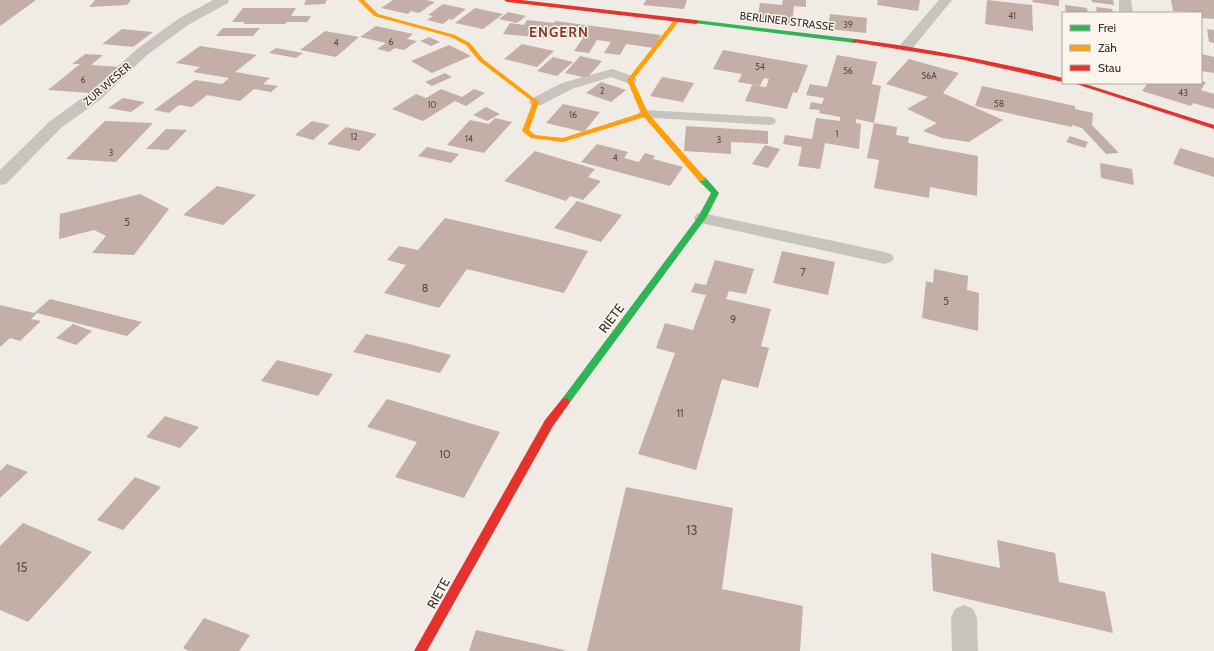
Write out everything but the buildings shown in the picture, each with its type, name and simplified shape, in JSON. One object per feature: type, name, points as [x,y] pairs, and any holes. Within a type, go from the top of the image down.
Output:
[{"type":"street","name":"ZUR WESER","points":[[0,180],[55,125],[95,96],[142,52],[183,22],[223,0]]},
{"type":"street","points":[[361,0],[376,15],[453,36],[468,44],[481,60],[536,102],[525,131],[532,137],[563,140],[645,114]]},
{"type":"street","name":"BERLINER STRASSE","points":[[506,0],[906,48],[1003,65],[1062,80]]},
{"type":"street","points":[[906,48],[946,0]]},
{"type":"street","points":[[1125,0],[1126,12]]},
{"type":"street","points":[[630,80],[677,20]]},
{"type":"street","name":"RIETE","points":[[420,651],[549,423],[702,218],[716,193],[645,114],[630,80]]},
{"type":"street","points":[[1087,84],[1098,85],[1214,126]]},
{"type":"lane","points":[[536,102],[567,86],[612,73],[630,80]]},
{"type":"lane","points":[[645,114],[769,121]]},
{"type":"lane","points":[[702,218],[885,258]]},
{"type":"lane","points":[[964,618],[965,651]]},
{"type":"traffic: fast","points":[[696,22],[855,41]]},
{"type":"traffic: fast","points":[[565,402],[702,218],[715,193],[702,179]]},
{"type":"traffic: slow","points":[[361,0],[376,15],[453,36],[468,44],[481,60],[536,102],[525,131],[533,137],[563,140],[645,114]]},
{"type":"traffic: slow","points":[[677,20],[630,80],[645,114],[702,179]]},
{"type":"traffic: jam","points":[[507,0],[696,22]]},
{"type":"traffic: jam","points":[[855,41],[960,57],[1012,67],[1062,80]]},
{"type":"traffic: jam","points":[[1079,84],[1214,127]]},
{"type":"traffic: jam","points":[[420,651],[549,423],[565,402]]},
{"type":"district","name":"ENGERN","points":[[559,32]]}]
